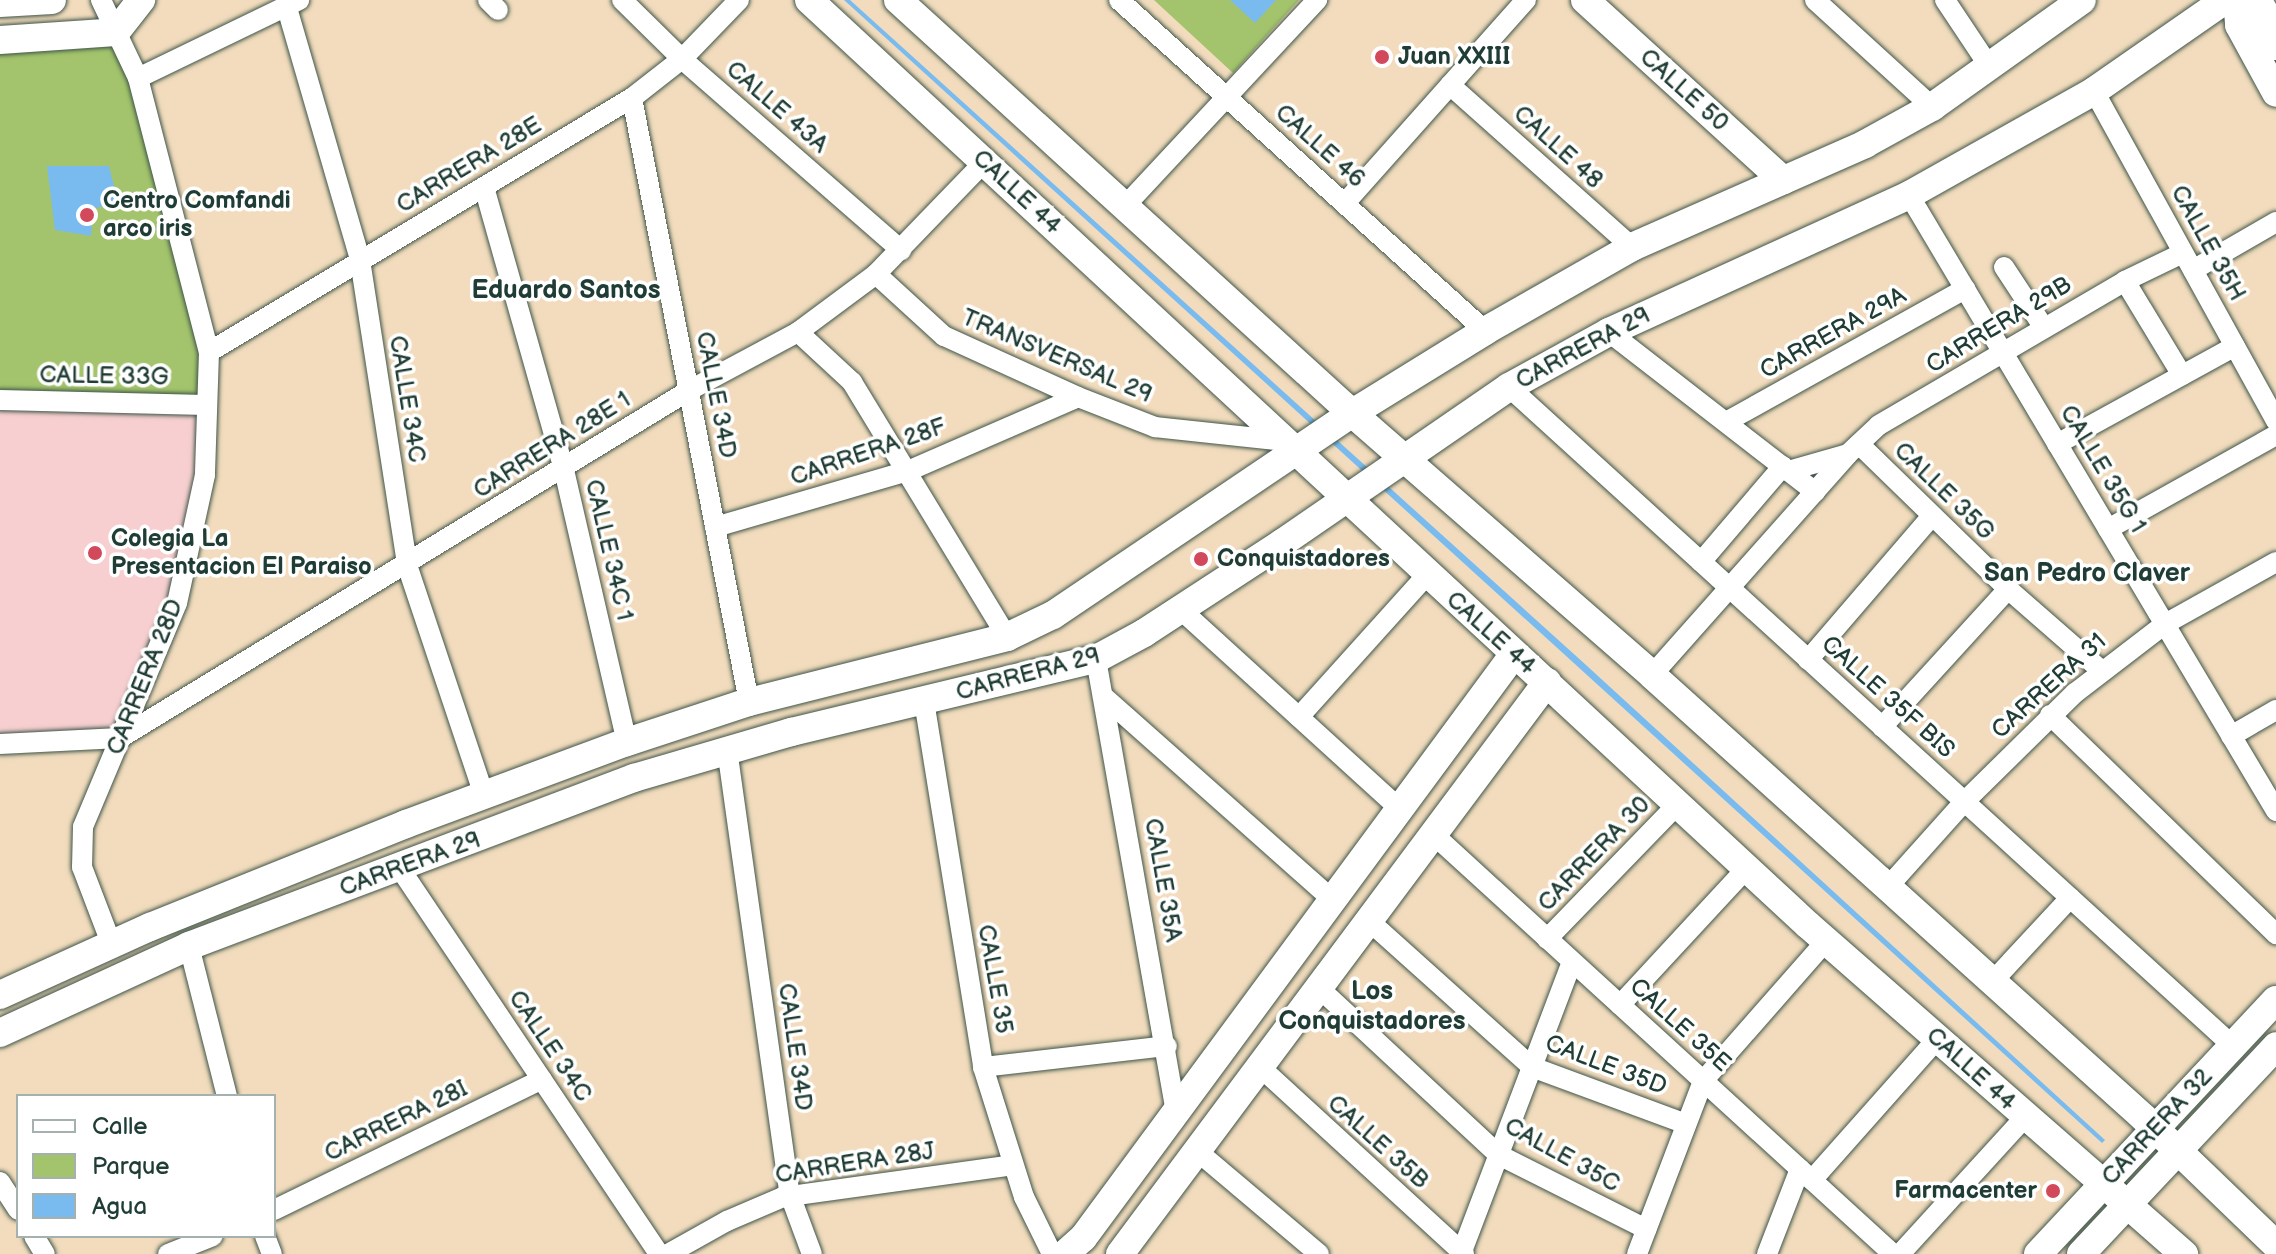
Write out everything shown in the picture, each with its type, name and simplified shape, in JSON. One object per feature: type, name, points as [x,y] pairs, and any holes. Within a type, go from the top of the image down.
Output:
[{"type":"highway","points":[[2246,0],[2258,11],[2276,41]]},
{"type":"main road","points":[[0,3],[52,0]]},
{"type":"main road","points":[[0,40],[116,32],[141,0]]},
{"type":"main road","name":"CALLE 44","points":[[809,0],[1295,446],[1427,575],[1826,941],[2184,1254]]},
{"type":"main road","points":[[898,0],[1349,415],[1652,675],[2178,1150],[2276,1245]]},
{"type":"main road","name":"CALLE 50","points":[[1585,0],[1783,180]]},
{"type":"main road","name":"CARRERA 29","points":[[0,1033],[189,946],[634,778],[727,749],[1096,659],[1349,498],[1509,387],[1609,332],[1909,195],[2094,91],[2225,0]]},
{"type":"main road","points":[[2237,0],[2239,25],[2276,93]]},
{"type":"main road","name":"CARRERA 29","points":[[0,995],[111,943],[484,795],[627,742],[749,702],[1007,637],[1053,615],[1295,446],[1485,331],[1632,247],[1865,144],[1932,107],[2072,3]]},
{"type":"main road","points":[[1077,1249],[1514,654]]},
{"type":"main road","points":[[1120,1254],[1547,682]]},
{"type":"main road","points":[[1488,690],[1511,695],[1520,717]]},
{"type":"main road","name":"CARRERA 32","points":[[2038,1254],[2276,1000]]},
{"type":"main road","name":"CARRERA 32","points":[[2081,1254],[2276,1046]]},
{"type":"street","name":"CARRERA 28D","points":[[101,0],[138,78],[209,352],[203,488],[177,603],[91,806],[81,839],[82,867],[111,943]]},
{"type":"street","name":"CALLE 43A","points":[[622,0],[682,59],[901,250]]},
{"type":"street","name":"CARRERA 28E","points":[[209,352],[632,98],[682,59],[739,0]]},
{"type":"street","name":"CALLE 46","points":[[1119,0],[1485,331]]},
{"type":"street","points":[[1125,206],[1317,0]]},
{"type":"street","points":[[1345,203],[1526,0]]},
{"type":"street","points":[[1815,0],[1932,107]]},
{"type":"street","points":[[1945,0],[1989,66]]},
{"type":"street","points":[[138,78],[293,4]]},
{"type":"street","name":"CALLE 34C","points":[[293,4],[360,260],[407,565],[484,795]]},
{"type":"street","name":"CALLE 48","points":[[1450,85],[1632,247]]},
{"type":"street","name":"CALLE 35H","points":[[2094,91],[2276,421]]},
{"type":"street","name":"CALLE 34D","points":[[632,98],[749,702]]},
{"type":"street","name":"CARRERA 28E 1","points":[[120,738],[564,470],[688,391],[798,332],[876,274],[984,162]]},
{"type":"street","name":"CALLE 34C 1","points":[[484,187],[564,470],[627,742]]},
{"type":"street","name":"CALLE 35G 1","points":[[1909,195],[2276,811]]},
{"type":"street","name":"CARRERA 29B","points":[[1652,675],[1853,449],[1879,425],[2125,281],[2188,262],[2276,222]]},
{"type":"street","points":[[2004,267],[2044,328]]},
{"type":"street","name":"TRANSVERSAL 29","points":[[876,274],[944,336],[1078,397],[1155,427],[1295,446]]},
{"type":"street","points":[[2125,281],[2182,375]]},
{"type":"street","name":"CARRERA 29A","points":[[1726,422],[1965,289]]},
{"type":"street","points":[[798,332],[852,382],[1007,637]]},
{"type":"street","points":[[1609,332],[1815,492]]},
{"type":"street","points":[[2057,444],[2235,346]]},
{"type":"street","name":"CALLE 35F BIS","points":[[1509,387],[2233,1046]]},
{"type":"street","name":"CARRERA 28F","points":[[715,527],[908,471],[1078,397]]},
{"type":"street","name":"CALLE 33G","points":[[0,400],[206,405]]},
{"type":"street","points":[[2108,529],[2276,435]]},
{"type":"street","name":"CARRERA 29B","points":[[1786,468],[1853,449]]},
{"type":"street","name":"CALLE 35G","points":[[1853,449],[2102,671]]},
{"type":"street","points":[[1701,562],[1786,468]]},
{"type":"street","points":[[1808,660],[1931,517]]},
{"type":"street","name":"CARRERA 31","points":[[1887,888],[1964,802],[2050,715],[2102,671],[2165,624],[2276,562]]},
{"type":"street","points":[[1299,717],[1427,575]]},
{"type":"street","points":[[1882,727],[2008,589]]},
{"type":"street","points":[[1179,608],[1399,808]]},
{"type":"street","name":"CALLE 35A","points":[[1096,659],[1167,1046],[1176,1111]]},
{"type":"street","points":[[1103,696],[1332,899]]},
{"type":"street","name":"CALLE 35","points":[[924,701],[983,1067],[1013,1165],[1052,1254]]},
{"type":"street","points":[[2231,736],[2276,710]]},
{"type":"street","points":[[2050,715],[2276,934]]},
{"type":"street","points":[[0,744],[120,738]]},
{"type":"street","name":"CALLE 34D","points":[[727,749],[790,1195],[812,1254]]},
{"type":"street","name":"CARRERA 30","points":[[1547,939],[1678,804]]},
{"type":"street","name":"CALLE 35E","points":[[1433,834],[1893,1254]]},
{"type":"street","name":"CALLE 34C","points":[[399,867],[659,1254]]},
{"type":"street","points":[[1620,1005],[1747,868]]},
{"type":"street","points":[[1992,982],[2070,898]]},
{"type":"street","name":"CALLE 35D","points":[[1368,920],[1532,1067],[1686,1124]]},
{"type":"street","points":[[1637,1254],[1703,1081],[1826,941]]},
{"type":"street","points":[[189,946],[226,1094]]},
{"type":"street","points":[[1462,1254],[1572,962]]},
{"type":"street","name":"CALLE 35C","points":[[1318,987],[1499,1155],[1646,1229]]},
{"type":"street","points":[[1767,1254],[1806,1175],[1937,1039]]},
{"type":"street","points":[[983,1067],[1167,1046]]},
{"type":"street","name":"CALLE 35B","points":[[1259,1066],[1462,1254]]},
{"type":"street","name":"CARRERA 28I","points":[[276,1209],[542,1079]]},
{"type":"street","points":[[1900,1254],[2025,1117]]},
{"type":"street","points":[[1196,1150],[1319,1254]]},
{"type":"street","name":"CARRERA 28J","points":[[668,1254],[696,1247],[727,1221],[790,1195],[1013,1165]]},
{"type":"street","points":[[0,1182],[16,1207]]},
{"type":"street","points":[[1861,1254],[1870,1234]]},
{"type":"street","points":[[168,1254],[208,1238]]},
{"type":"shaded area","name":"Colegia La Presentacion El Paraiso","points":[[0,400],[206,405],[195,530],[120,738],[0,744]]},
{"type":"green space","points":[[1154,0],[1299,0],[1233,73]]},
{"type":"green space","name":"Centro Comfandi arco iris","points":[[116,32],[209,352],[206,405],[0,400],[0,40]]},
{"type":"water","points":[[844,0],[850,0],[1586,665],[2105,1140],[2102,1143]]},
{"type":"water","points":[[1230,0],[1276,0],[1255,23]]},
{"type":"water","points":[[47,166],[109,166],[118,202],[93,209],[91,236],[55,230]]},
{"type":"place","name":"Juan XXIII","points":[[1382,57]]},
{"type":"place","name":"Centro Comfandi arco iris","points":[[87,215]]},
{"type":"place","name":"Colegia La Presentacion El Paraiso","points":[[95,553]]},
{"type":"place","name":"Conquistadores","points":[[1201,559]]},
{"type":"place","name":"Farmacenter","points":[[2053,1191]]},
{"type":"district","name":"Eduardo Santos","points":[[566,291]]},
{"type":"district","name":"San Pedro Claver","points":[[2087,574]]},
{"type":"district","name":"Los Conquistadores","points":[[1372,1007]]}]
